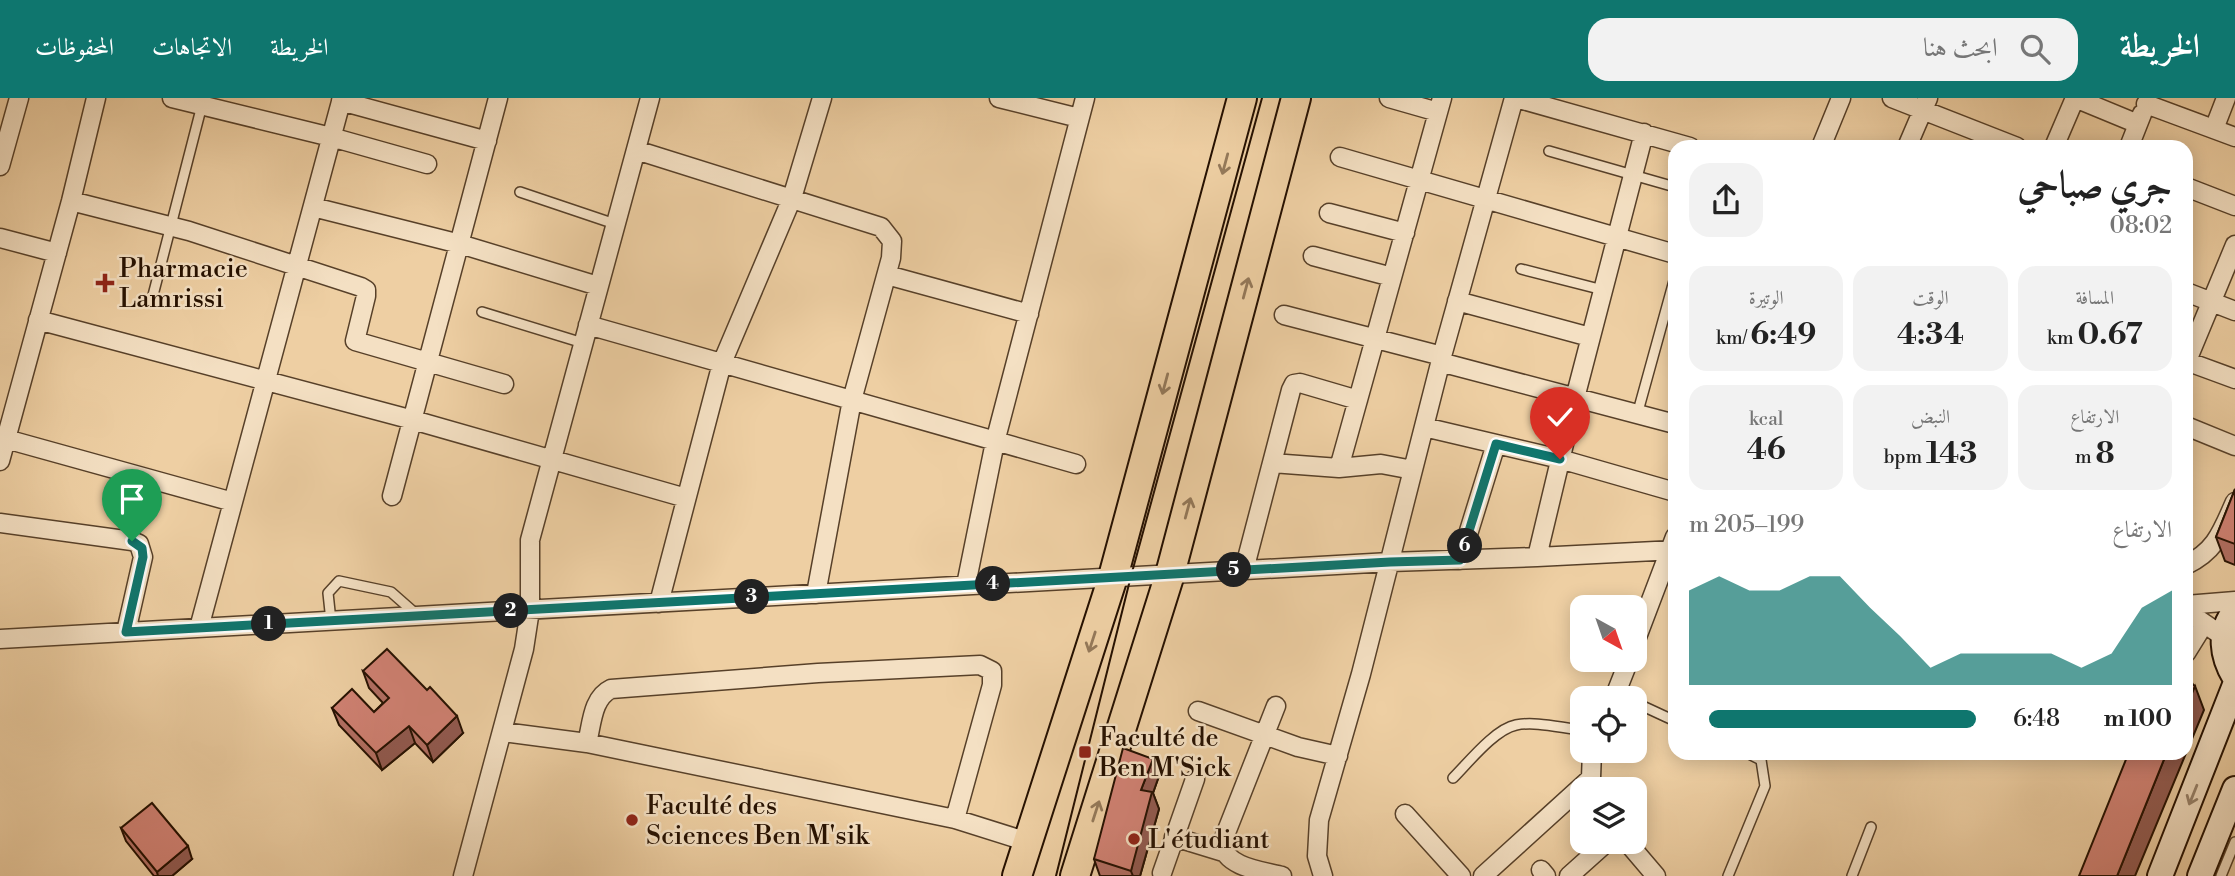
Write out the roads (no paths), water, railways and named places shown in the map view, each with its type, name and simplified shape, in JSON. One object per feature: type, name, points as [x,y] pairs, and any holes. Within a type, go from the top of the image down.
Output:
[{"type":"main road","points":[[1017,876],[1113,577],[1242,98]]},
{"type":"main road","points":[[1075,876],[1170,574],[1296,98]]},
{"type":"street","points":[[0,166],[6,123],[19,98]]},
{"type":"street","points":[[0,461],[71,201],[96,98]]},
{"type":"street","points":[[172,98],[427,164]]},
{"type":"street","points":[[392,496],[498,98]]},
{"type":"street","points":[[463,876],[524,649],[530,610],[530,540],[650,98]]},
{"type":"street","points":[[659,603],[722,363],[792,198],[822,98]]},
{"type":"street","points":[[999,98],[1079,118]]},
{"type":"street","points":[[966,585],[995,442],[1085,98]]},
{"type":"street","points":[[1339,468],[1440,105],[1389,98]]},
{"type":"street","points":[[1323,876],[1317,856],[1319,820],[1361,674],[1441,359],[1515,98],[1668,140]]},
{"type":"street","points":[[1824,140],[1841,98]]},
{"type":"street","points":[[1892,98],[1925,105],[2002,140]]},
{"type":"street","points":[[2057,140],[2075,98],[2138,124]]},
{"type":"street","points":[[2214,129],[2225,98]]},
{"type":"street","points":[[199,628],[341,99],[487,141]]},
{"type":"street","points":[[2132,140],[2147,101],[2235,137]]},
{"type":"street","points":[[1910,140],[1925,105]]},
{"type":"street","points":[[1537,557],[1574,398],[1644,133]]},
{"type":"street","points":[[636,150],[881,227],[892,241],[887,275],[852,400],[816,594]]},
{"type":"street","points":[[1340,157],[1668,252]]},
{"type":"street","points":[[2193,192],[2235,206]]},
{"type":"street","points":[[71,201],[169,226],[296,265],[366,290],[355,341],[504,384]]},
{"type":"street","points":[[313,207],[460,244],[598,286]]},
{"type":"street","points":[[1329,213],[1405,233]]},
{"type":"street","points":[[0,238],[57,253]]},
{"type":"street","points":[[2193,346],[2235,245]]},
{"type":"street","points":[[1313,256],[1392,277]]},
{"type":"street","points":[[887,275],[1029,314]]},
{"type":"street","points":[[2193,295],[2235,311]]},
{"type":"street","points":[[1457,301],[1590,337]]},
{"type":"street","points":[[1284,314],[1668,422]]},
{"type":"street","points":[[38,320],[413,420],[686,498]]},
{"type":"street","points":[[588,324],[1076,464]]},
{"type":"street","points":[[2193,364],[2235,379]]},
{"type":"street","points":[[1244,570],[1290,390],[1294,384],[1300,383],[1358,400]]},
{"type":"street","points":[[1424,427],[1560,459],[1668,490]]},
{"type":"street","points":[[2193,429],[2235,446]]},
{"type":"street","points":[[6,439],[233,502]]},
{"type":"street","points":[[1460,560],[1496,444]]},
{"type":"street","points":[[1272,463],[1339,468],[1381,464],[1413,470]]},
{"type":"street","points":[[2193,561],[2213,547],[2235,502]]},
{"type":"street","points":[[0,523],[139,544],[143,557],[126,632]]},
{"type":"street","points":[[0,639],[1390,562],[1537,557],[1668,546]]},
{"type":"street","points":[[1647,612],[1668,559]]},
{"type":"street","points":[[2193,607],[2235,601]]},
{"type":"street","points":[[2193,648],[2214,631],[2226,626],[2235,611]]},
{"type":"street","points":[[2193,614],[2214,631],[2223,645],[2226,663],[2235,678]]},
{"type":"street","points":[[587,743],[597,701],[603,693],[611,689],[818,673],[980,665],[992,671],[992,685],[954,819]]},
{"type":"street","points":[[2161,876],[2235,685]]},
{"type":"street","points":[[1276,706],[1222,844],[1227,858],[1282,876]]},
{"type":"street","points":[[1198,710],[1298,747],[1338,755]]},
{"type":"street","points":[[503,732],[587,743],[954,819],[1028,842]]},
{"type":"street","points":[[1162,873],[1195,779]]},
{"type":"street","points":[[2200,876],[2235,789]]},
{"type":"street","points":[[1483,876],[1570,802]]},
{"type":"street","points":[[1405,814],[1461,876]]},
{"type":"street","points":[[1174,837],[1223,852]]},
{"type":"street","points":[[1569,876],[1594,854]]},
{"type":"street","points":[[1637,854],[1656,876]]},
{"type":"lane","points":[[151,303],[202,105]]},
{"type":"lane","points":[[1549,151],[1668,185]]},
{"type":"lane","points":[[520,192],[615,224]]},
{"type":"lane","points":[[1521,269],[1603,290]]},
{"type":"lane","points":[[1637,415],[1668,302]]},
{"type":"lane","points":[[482,313],[583,343]]},
{"type":"lane","points":[[331,621],[328,593],[339,580],[391,592],[418,616]]},
{"type":"lane","points":[[1647,708],[1668,718]]},
{"type":"lane","points":[[1453,778],[1500,732],[1513,725],[1528,723],[1570,728]]},
{"type":"lane","points":[[1728,876],[1765,786],[1761,760]]},
{"type":"lane","points":[[1852,876],[1871,827]]},
{"type":"lane","points":[[2221,876],[2235,842]]},
{"type":"tram line","points":[[1056,876],[1131,576],[1262,98]]},
{"type":"place","name":"Pharmacie Lamrissi","points":[[105,283]]},
{"type":"place","name":"Faculté de Ben M'Sick","points":[[1085,752]]},
{"type":"place","name":"Faculté des Sciences Ben M'sik","points":[[632,820]]},
{"type":"place","name":"L'étudiant","points":[[1134,839]]}]
